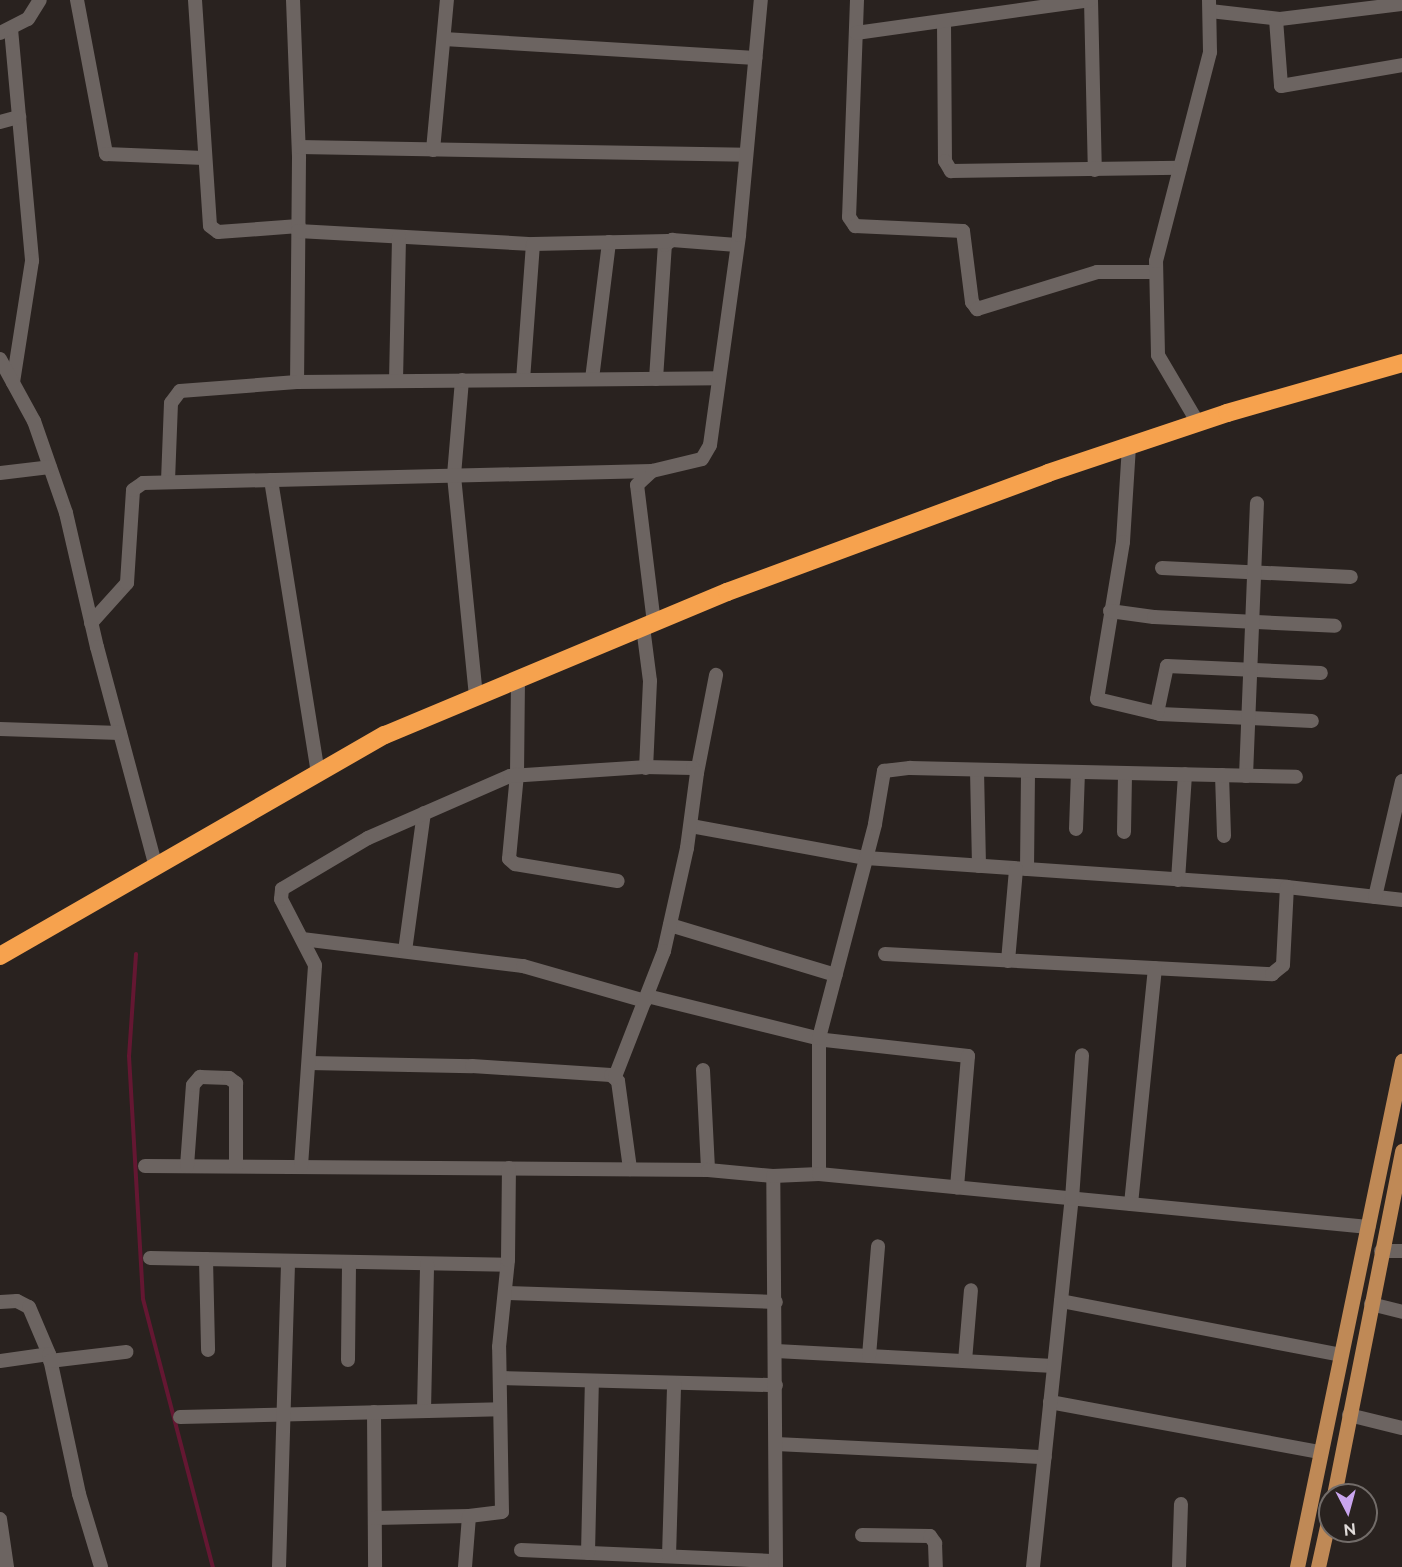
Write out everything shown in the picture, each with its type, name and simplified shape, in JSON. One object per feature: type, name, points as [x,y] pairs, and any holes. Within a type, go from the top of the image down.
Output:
[{"type":"highway","points":[[0,956],[385,735],[727,592],[860,546],[1129,446],[1198,423],[1402,363]]},
{"type":"main road","points":[[1297,1567],[1401,1070]]},
{"type":"main road","points":[[1336,1483],[1381,1251],[1399,1179],[1402,1151]]},
{"type":"main road","points":[[1318,1567],[1323,1543]]},
{"type":"street","points":[[7,376],[32,261],[19,117],[6,31],[28,19],[40,0]]},
{"type":"street","points":[[77,0],[106,154],[204,158]]},
{"type":"street","points":[[195,0],[208,220],[213,231],[298,229],[533,244],[668,241],[737,245]]},
{"type":"street","points":[[292,0],[299,147],[297,382]]},
{"type":"street","points":[[433,150],[447,0]]},
{"type":"street","points":[[91,623],[127,583],[133,490],[143,483],[652,471],[702,459],[708,453],[737,245],[761,0]]},
{"type":"street","points":[[857,0],[849,217],[855,226],[963,231],[972,302],[977,309],[1098,272],[1156,272]]},
{"type":"street","points":[[856,33],[1091,0],[1095,170]]},
{"type":"street","points":[[1198,423],[1158,355],[1156,272],[1210,52],[1210,6],[1276,19],[1402,4]]},
{"type":"street","points":[[1276,19],[1278,81],[1281,86],[1402,65]]},
{"type":"street","points":[[944,22],[945,161],[951,171],[1180,168]]},
{"type":"street","points":[[444,39],[755,58]]},
{"type":"street","points":[[0,122],[19,117]]},
{"type":"street","points":[[299,147],[746,155]]},
{"type":"street","points":[[396,381],[399,237]]},
{"type":"street","points":[[656,379],[668,241]]},
{"type":"street","points":[[592,379],[609,242]]},
{"type":"street","points":[[523,380],[533,244]]},
{"type":"street","points":[[0,359],[7,376],[34,421],[66,513],[91,623],[156,867]]},
{"type":"street","points":[[168,481],[171,403],[175,394],[297,382],[719,378]]},
{"type":"street","points":[[462,380],[454,476],[476,697]]},
{"type":"street","points":[[1129,446],[1123,534],[1097,699],[1157,713],[1312,721]]},
{"type":"street","points":[[0,473],[50,467]]},
{"type":"street","points":[[646,768],[650,681],[649,625],[636,498],[637,485],[652,471]]},
{"type":"street","points":[[271,480],[318,772]]},
{"type":"street","points":[[1246,776],[1257,503]]},
{"type":"street","points":[[1162,568],[1351,577]]},
{"type":"street","points":[[1110,611],[1335,626]]},
{"type":"street","points":[[1157,713],[1167,666],[1321,673]]},
{"type":"street","points":[[630,1169],[615,1077],[646,999],[670,925],[691,826],[697,773],[716,675]]},
{"type":"street","points":[[518,680],[517,774],[508,855],[511,863],[618,881]]},
{"type":"street","points":[[0,729],[120,733]]},
{"type":"street","points":[[301,1166],[315,965],[281,899],[286,885],[368,838],[517,774],[646,768],[693,768],[697,773]]},
{"type":"street","points":[[819,1174],[822,1039],[836,975],[872,859],[883,773],[889,769],[910,768],[1296,777]]},
{"type":"street","points":[[977,770],[979,866]]},
{"type":"street","points":[[1008,961],[1021,869],[1028,771]]},
{"type":"street","points":[[1076,829],[1078,772]]},
{"type":"street","points":[[1124,832],[1125,773]]},
{"type":"street","points":[[1178,880],[1185,774]]},
{"type":"street","points":[[1222,775],[1224,836]]},
{"type":"street","points":[[1375,897],[1402,781]]},
{"type":"street","points":[[405,951],[424,813]]},
{"type":"street","points":[[691,826],[872,859],[1287,887],[1402,900]]},
{"type":"street","points":[[885,954],[1277,973],[1282,965],[1287,887]]},
{"type":"street","points":[[670,925],[836,975]]},
{"type":"street","points":[[302,939],[523,966],[646,999],[822,1039],[968,1056],[957,1188]]},
{"type":"street","points":[[1131,1204],[1155,968]]},
{"type":"street","points":[[1033,1567],[1072,1199],[1082,1055]]},
{"type":"street","points":[[309,1063],[472,1066],[615,1077]]},
{"type":"street","points":[[703,1070],[708,1170]]},
{"type":"street","points":[[187,1166],[193,1085],[200,1077],[229,1078],[236,1083],[236,1166]]},
{"type":"street","points":[[145,1166],[630,1169],[708,1170],[777,1175],[819,1174],[1368,1227]]},
{"type":"street","points":[[375,1518],[469,1516],[502,1512],[500,1378],[507,1265],[508,1168]]},
{"type":"street","points":[[521,1550],[669,1556],[776,1564],[776,1385],[785,1352],[776,1302],[777,1175]]},
{"type":"street","points":[[869,1356],[878,1246]]},
{"type":"street","points":[[1381,1251],[1402,1251]]},
{"type":"street","points":[[150,1258],[507,1265]]},
{"type":"street","points":[[206,1259],[208,1350]]},
{"type":"street","points":[[279,1567],[288,1261]]},
{"type":"street","points":[[348,1360],[349,1262]]},
{"type":"street","points":[[424,1411],[427,1264]]},
{"type":"street","points":[[964,1361],[971,1290]]},
{"type":"street","points":[[505,1293],[776,1302]]},
{"type":"street","points":[[0,1302],[17,1301],[29,1307],[50,1358],[79,1494],[101,1567]]},
{"type":"street","points":[[1061,1301],[1341,1355]]},
{"type":"street","points":[[1371,1305],[1402,1311]]},
{"type":"street","points":[[0,1361],[126,1352]]},
{"type":"street","points":[[785,1352],[1054,1366]]},
{"type":"street","points":[[500,1378],[776,1385]]},
{"type":"street","points":[[588,1553],[592,1381]]},
{"type":"street","points":[[669,1556],[674,1383]]},
{"type":"street","points":[[1050,1402],[1321,1452]]},
{"type":"street","points":[[180,1417],[500,1409]]},
{"type":"street","points":[[374,1412],[375,1567]]},
{"type":"street","points":[[1349,1415],[1402,1428]]},
{"type":"street","points":[[776,1444],[1045,1457]]},
{"type":"street","points":[[1179,1567],[1181,1504]]},
{"type":"street","points":[[465,1567],[469,1516]]},
{"type":"street","points":[[0,1519],[7,1567]]},
{"type":"street","points":[[862,1535],[930,1536],[935,1543],[936,1567]]},
{"type":"waterway","points":[[136,954],[129,1056],[143,1299],[213,1567]]}]
